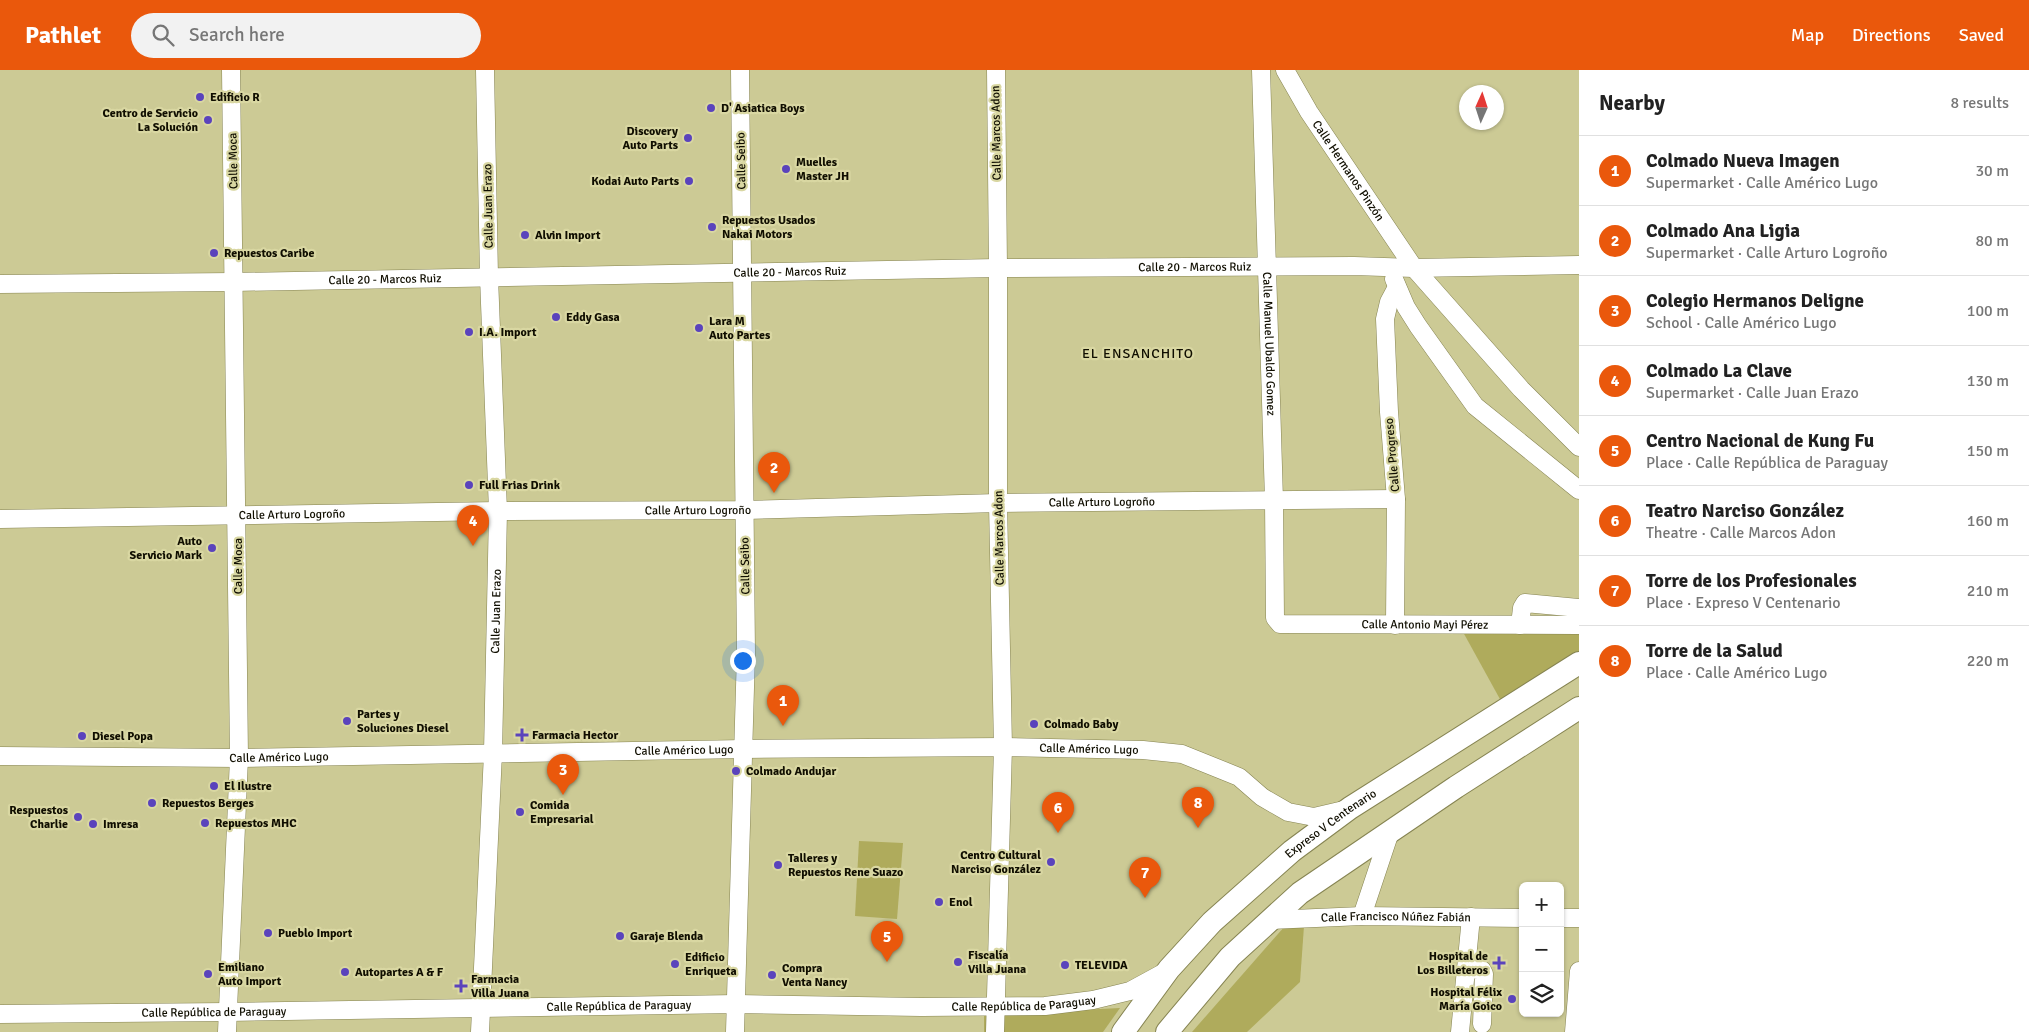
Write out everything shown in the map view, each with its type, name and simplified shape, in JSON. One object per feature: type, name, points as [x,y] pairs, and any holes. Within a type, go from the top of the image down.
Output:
[{"type":"main road","name":"Expreso V Centenario","points":[[1123,1032],[1139,1008],[1170,969],[1219,915],[1292,851],[1350,808],[1579,663]]},
{"type":"main road","points":[[1168,1032],[1230,957],[1300,894],[1456,787],[1579,708]]},
{"type":"street","name":"Calle Moca","points":[[227,1032],[239,758],[232,70]]},
{"type":"street","name":"Calle Juan Erazo","points":[[480,1032],[493,753],[498,511],[489,277],[486,70]]},
{"type":"street","name":"Calle Seibo","points":[[735,1032],[744,748],[745,510],[740,70]]},
{"type":"street","name":"Calle Marcos Adon","points":[[996,70],[998,503],[1003,747],[996,1006]]},
{"type":"street","name":"Calle Manuel Ubaldo Gomez","points":[[1261,70],[1274,500],[1275,618]]},
{"type":"street","name":"Calle Hermanos Pinzón","points":[[1285,70],[1310,112],[1414,268],[1515,382],[1579,447]]},
{"type":"street","points":[[1390,266],[1406,307],[1475,406],[1579,490]]},
{"type":"street","name":"Calle 20 - Marcos Ruiz","points":[[0,284],[234,282],[998,268],[1579,266]]},
{"type":"street","name":"Calle Progreso","points":[[1395,625],[1396,499],[1384,319],[1389,302],[1397,287]]},
{"type":"street","name":"Calle Arturo Logroño","points":[[0,519],[498,511],[745,510],[998,503],[1396,499]]},
{"type":"street","points":[[1520,625],[1522,608],[1525,604],[1579,608]]},
{"type":"street","name":"Calle Antonio Mayi Pérez","points":[[1275,618],[1280,624],[1579,625]]},
{"type":"street","name":"Calle Américo Lugo","points":[[0,756],[239,758],[744,748],[1003,747],[1143,750],[1182,754],[1239,777],[1262,797],[1288,812],[1314,817],[1350,808]]},
{"type":"street","points":[[1362,916],[1390,832]]},
{"type":"street","name":"Calle Francisco Núñez Fabián","points":[[1270,920],[1362,916],[1519,918]]},
{"type":"street","points":[[1466,969],[1482,970],[1484,974],[1481,1028],[1461,1027],[1466,969],[1472,917]]},
{"type":"street","points":[[1564,918],[1579,918]]},
{"type":"street","name":"Calle República de Paraguay","points":[[0,1014],[736,1004],[1045,1006],[1093,1000],[1130,991],[1170,969]]},
{"type":"street","points":[[1574,1032],[1579,971]]},
{"type":"street","points":[[995,1032],[996,1006]]},
{"type":"shaded area","points":[[1579,631],[1579,654],[1501,701],[1463,632]]},
{"type":"shaded area","points":[[859,841],[903,843],[897,919],[855,916]]},
{"type":"shaded area","points":[[1285,926],[1304,926],[1300,982],[1247,1032],[1192,1032]]},
{"type":"shaded area","points":[[1120,1008],[1103,1032],[984,1032],[984,1015]]},
{"type":"place","name":"Edificio R","points":[[200,97]]},
{"type":"place","name":"D' Asiatica Boys","points":[[711,108]]},
{"type":"place","name":"Centro de Servicio La Solución","points":[[208,120]]},
{"type":"place","name":"Discovery Auto Parts","points":[[688,138]]},
{"type":"place","name":"Muelles Master JH","points":[[786,169]]},
{"type":"place","name":"Kodai Auto Parts","points":[[689,181]]},
{"type":"place","name":"Repuestos Usados Nakai Motors","points":[[712,227]]},
{"type":"place","name":"Alvin Import","points":[[525,235]]},
{"type":"place","name":"Repuestos Caribe","points":[[214,253]]},
{"type":"place","name":"Eddy Gasa","points":[[556,317]]},
{"type":"place","name":"Lara M Auto Partes","points":[[699,328]]},
{"type":"place","name":"I.A. Import","points":[[469,332]]},
{"type":"place","name":"Full Frias Drink","points":[[469,485]]},
{"type":"place","name":"Colmado Ana Ligia","points":[[774,493]]},
{"type":"place","name":"Colmado La Clave","points":[[473,546]]},
{"type":"place","name":"Auto Servicio Mark","points":[[212,548]]},
{"type":"place","name":"Partes y Soluciones Diesel","points":[[347,721]]},
{"type":"place","name":"Colmado Baby","points":[[1034,724]]},
{"type":"place","name":"Colmado Nueva Imagen","points":[[783,726]]},
{"type":"place","name":"Farmacia Hector","points":[[522,735]]},
{"type":"place","name":"Diesel Popa","points":[[82,736]]},
{"type":"place","name":"Colmado Andujar","points":[[736,771]]},
{"type":"place","name":"El Ilustre","points":[[214,786]]},
{"type":"place","name":"Colegio Hermanos Deligne","points":[[563,795]]},
{"type":"place","name":"Repuestos Berges","points":[[152,803]]},
{"type":"place","name":"Comida Empresarial","points":[[520,812]]},
{"type":"place","name":"Respuestos Charlie","points":[[78,817]]},
{"type":"place","name":"Repuestos MHC","points":[[205,823]]},
{"type":"place","name":"Imresa","points":[[93,824]]},
{"type":"place","name":"Torre de la Salud","points":[[1198,828]]},
{"type":"place","name":"Teatro Narciso González","points":[[1058,833]]},
{"type":"place","name":"Centro Cultural Narciso González","points":[[1051,862]]},
{"type":"place","name":"Talleres y Repuestos Rene Suazo","points":[[778,865]]},
{"type":"place","name":"Torre de los Profesionales","points":[[1145,898]]},
{"type":"place","name":"Enol","points":[[939,902]]},
{"type":"place","name":"Pueblo Import","points":[[268,933]]},
{"type":"place","name":"Garaje Blenda","points":[[620,936]]},
{"type":"place","name":"Centro Nacional de Kung Fu","points":[[887,962]]},
{"type":"place","name":"Fiscalía Villa Juana","points":[[958,962]]},
{"type":"place","name":"Hospital de Los Billeteros","points":[[1499,963]]},
{"type":"place","name":"Edificio Enriqueta","points":[[675,964]]},
{"type":"place","name":"TELEVIDA","points":[[1065,965]]},
{"type":"place","name":"Autopartes A & F","points":[[345,972]]},
{"type":"place","name":"Emiliano Auto Import","points":[[208,974]]},
{"type":"place","name":"Compra Venta Nancy","points":[[772,975]]},
{"type":"place","name":"Farmacia Villa Juana","points":[[461,986]]},
{"type":"place","name":"Hospital Félix María Goico","points":[[1512,999]]},
{"type":"district","name":"EL ENSANCHITO","points":[[1138,353]]}]
